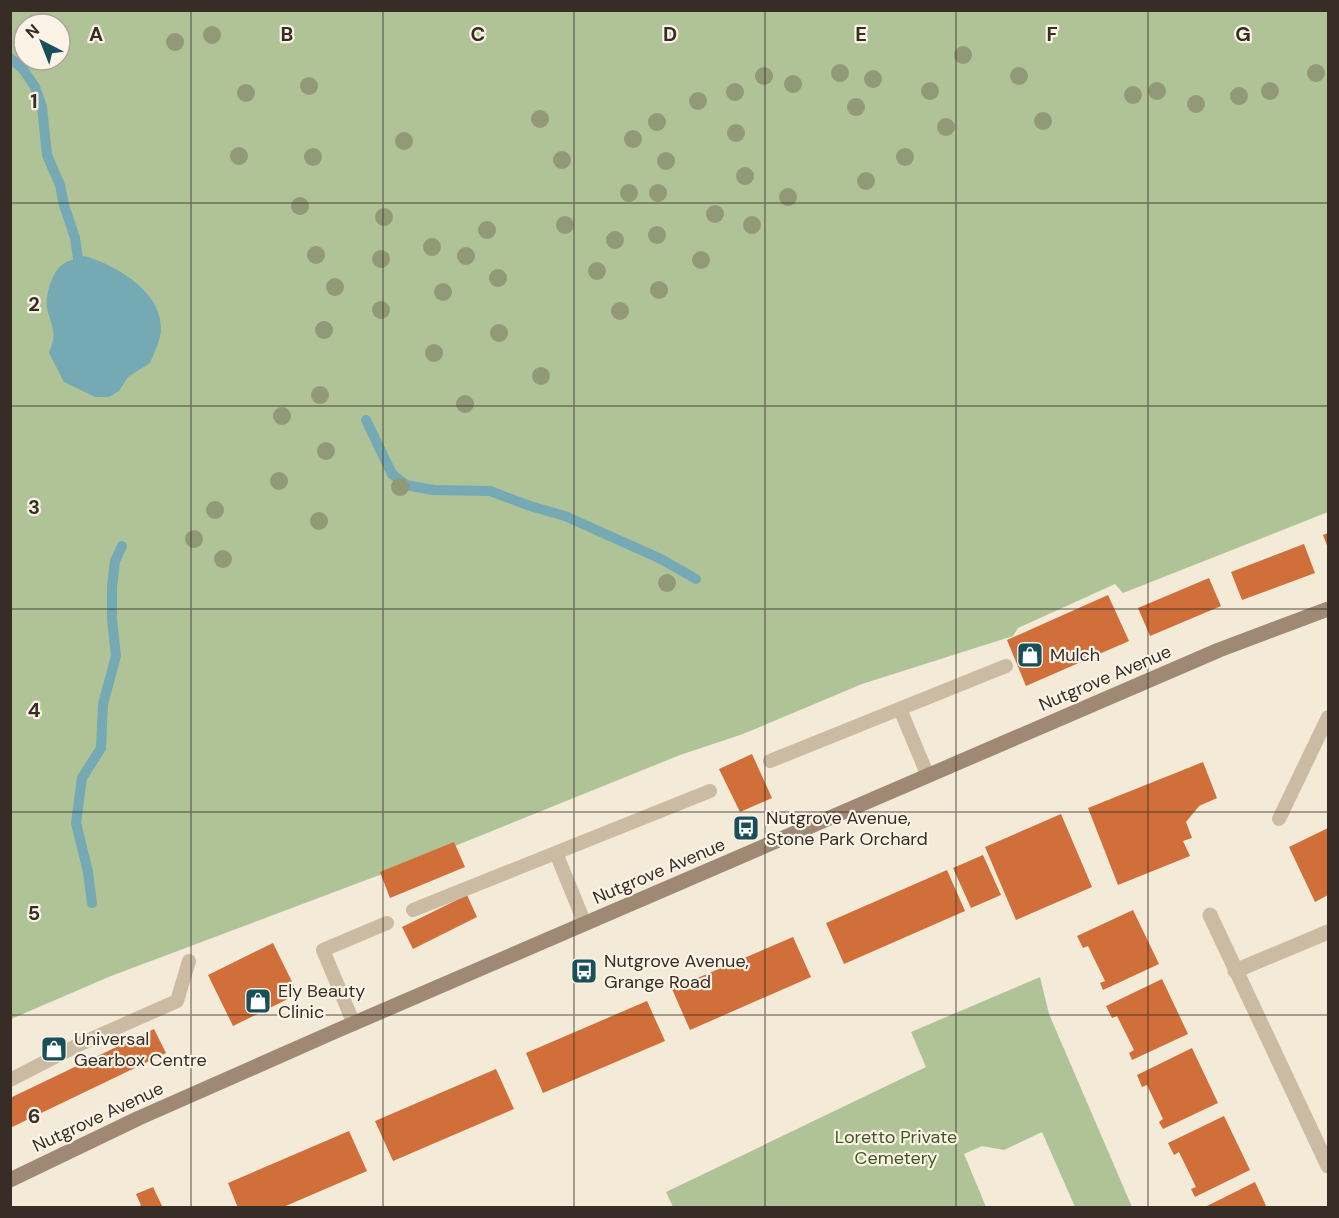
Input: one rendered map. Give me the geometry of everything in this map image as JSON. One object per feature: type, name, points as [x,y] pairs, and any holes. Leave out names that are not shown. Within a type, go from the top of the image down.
[{"type":"main road","name":"Nutgrove Avenue","points":[[10,1180],[139,1118],[354,1024],[1219,650],[1329,609]]},
{"type":"street","points":[[1210,915],[1329,1166]]},
{"type":"street","points":[[1235,971],[1329,932]]},
{"type":"lane","points":[[770,761],[1006,666]]},
{"type":"lane","points":[[900,709],[928,776]]},
{"type":"lane","points":[[1278,819],[1329,717]]},
{"type":"lane","points":[[413,910],[710,791]]},
{"type":"lane","points":[[556,853],[585,924]]},
{"type":"lane","points":[[354,1024],[322,950],[387,923]]},
{"type":"lane","points":[[10,1080],[80,1044],[177,1001],[189,961]]},
{"type":"green space","points":[[11,11],[1328,11],[1328,512],[1123,593],[1115,584],[1018,628],[1013,636],[862,684],[743,734],[680,755],[430,856],[111,976],[11,1019]]},
{"type":"green space","name":"Loretto Private Cemetery","points":[[1040,977],[1049,1014],[1132,1207],[1075,1207],[1042,1132],[1004,1150],[982,1146],[964,1154],[986,1207],[673,1207],[666,1192],[926,1067],[911,1032]]},
{"type":"water","points":[[85,256],[111,266],[136,283],[154,304],[160,317],[161,331],[150,363],[128,377],[119,391],[109,397],[95,397],[64,382],[49,353],[53,332],[47,300],[52,279],[63,264]]},
{"type":"building","points":[[1328,533],[1328,548],[1323,535]]},
{"type":"building","points":[[1304,544],[1315,573],[1242,600],[1231,572]]},
{"type":"building","points":[[1209,578],[1221,606],[1150,636],[1138,608]]},
{"type":"building","points":[[1108,595],[1129,641],[1026,686],[1007,640]]},
{"type":"building","points":[[752,754],[772,798],[740,812],[719,769]]},
{"type":"building","points":[[1203,762],[1217,798],[1199,806],[1186,822],[1192,838],[1183,841],[1190,856],[1118,885],[1088,808]]},
{"type":"building","points":[[1061,814],[1092,887],[1016,920],[985,847]]},
{"type":"building","points":[[1328,828],[1328,895],[1315,902],[1289,847]]},
{"type":"building","points":[[454,842],[465,867],[390,898],[380,872]]},
{"type":"building","points":[[983,855],[1001,895],[971,908],[953,868]]},
{"type":"building","points":[[947,870],[965,911],[844,964],[826,923]]},
{"type":"building","points":[[467,895],[477,917],[413,949],[402,927]]},
{"type":"building","points":[[1133,910],[1159,964],[1103,990],[1100,983],[1105,981],[1088,946],[1083,948],[1077,936]]},
{"type":"building","points":[[793,937],[811,977],[690,1030],[672,989]]},
{"type":"building","points":[[273,943],[298,994],[233,1026],[208,975]]},
{"type":"building","points":[[1162,979],[1188,1034],[1132,1060],[1129,1053],[1134,1050],[1117,1016],[1112,1018],[1106,1006]]},
{"type":"building","points":[[647,1001],[665,1041],[543,1093],[526,1053]]},
{"type":"building","points":[[154,1029],[166,1053],[10,1128],[10,1098]]},
{"type":"building","points":[[1192,1048],[1218,1103],[1163,1129],[1159,1122],[1163,1119],[1147,1085],[1142,1087],[1137,1075]]},
{"type":"building","points":[[496,1069],[514,1109],[393,1161],[375,1121]]},
{"type":"building","points":[[1224,1116],[1250,1170],[1195,1197],[1191,1189],[1196,1187],[1179,1152],[1174,1155],[1168,1143]]},
{"type":"building","points":[[349,1131],[367,1171],[281,1208],[238,1208],[228,1183]]},
{"type":"building","points":[[1255,1182],[1267,1208],[1203,1208]]},
{"type":"building","points":[[153,1187],[163,1208],[137,1208],[141,1205],[136,1194]]},
{"type":"waterway","points":[[10,58],[23,69],[35,87],[42,107],[47,155],[60,185],[75,238],[80,272]]},
{"type":"waterway","points":[[366,420],[392,474],[406,485],[433,490],[490,491],[565,516],[661,559],[696,579]]},
{"type":"waterway","points":[[92,903],[88,872],[76,823],[82,778],[101,748],[103,704],[116,656],[112,619],[112,587],[115,561],[122,546]]},
{"type":"place","name":"Mulch","points":[[1030,655]]},
{"type":"place","name":"Nutgrove Avenue, Stone Park Orchard","points":[[746,828]]},
{"type":"place","name":"Nutgrove Avenue, Grange Road","points":[[584,971]]},
{"type":"place","name":"Ely Beauty Clinic","points":[[258,1001]]},
{"type":"place","name":"Universal Gearbox Centre","points":[[54,1049]]}]
